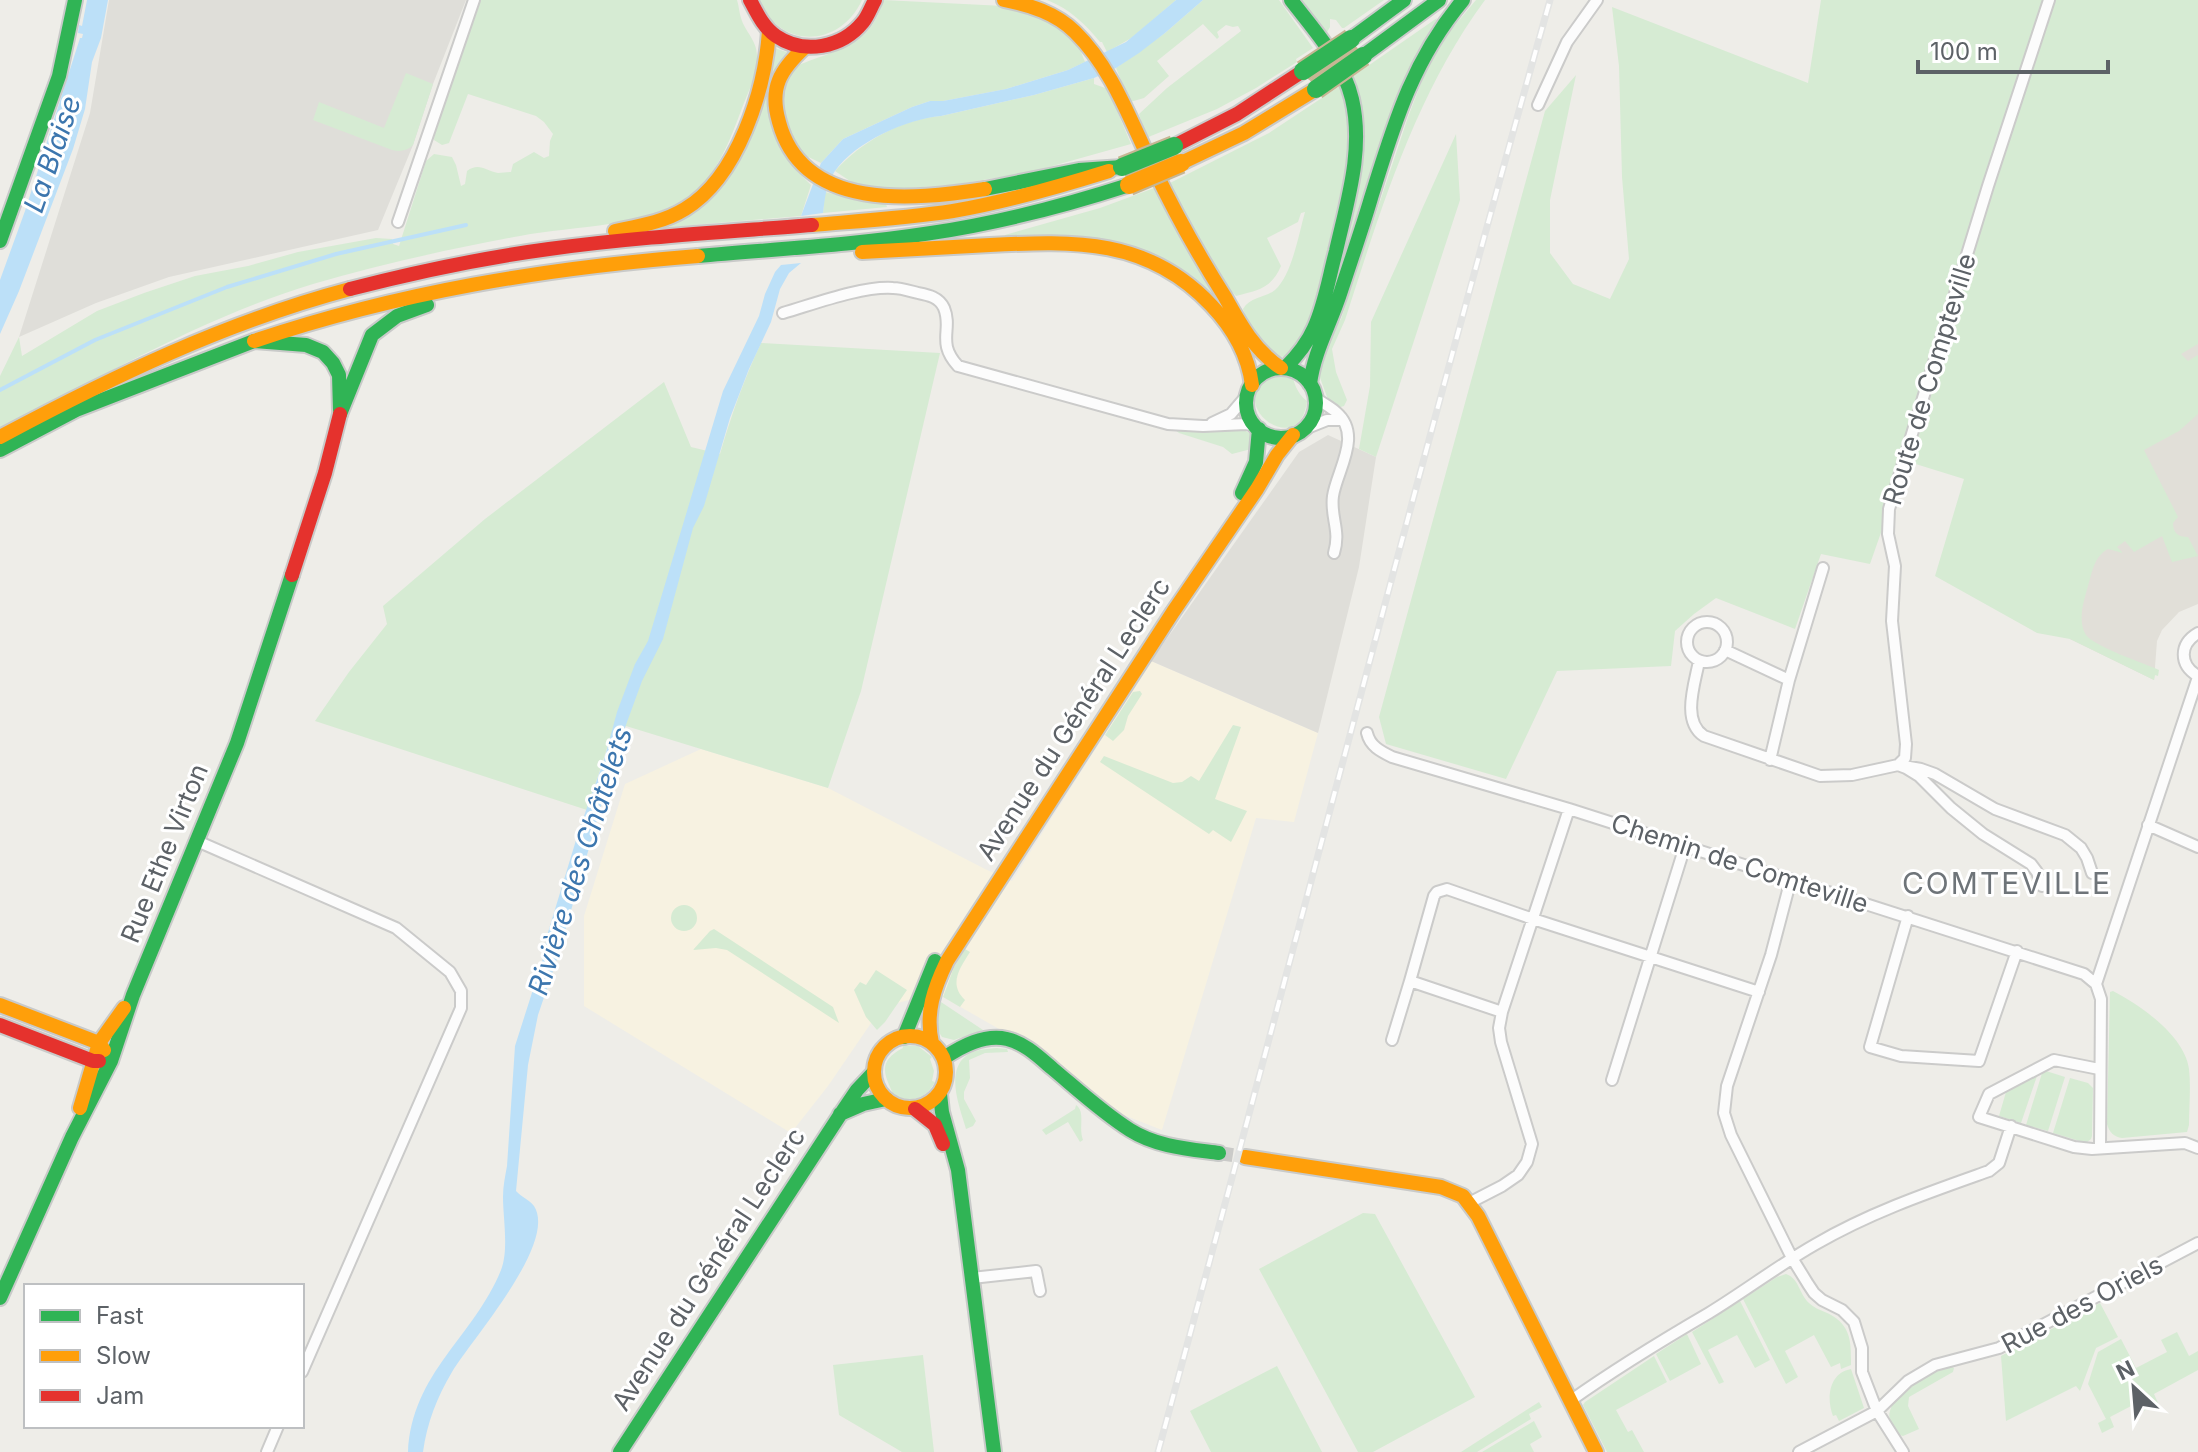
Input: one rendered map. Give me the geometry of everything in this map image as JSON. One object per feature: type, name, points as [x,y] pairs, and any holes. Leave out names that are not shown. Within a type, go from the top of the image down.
[{"type":"main road","points":[[0,241],[59,76],[75,0]]},
{"type":"main road","points":[[750,0],[756,16],[769,31],[786,42],[805,47],[830,45],[847,37],[865,20],[875,0]]},
{"type":"main road","points":[[1004,0],[1056,17],[1098,57],[1185,231],[1256,346],[1269,360],[1297,372],[1313,390]]},
{"type":"main road","points":[[1250,390],[1264,373],[1283,368],[1295,360],[1321,312],[1354,172],[1355,111],[1346,83],[1291,0]]},
{"type":"main road","points":[[0,437],[289,328],[467,284],[538,273],[904,237],[973,226],[1070,204],[1129,185],[1351,39],[1404,0]]},
{"type":"main road","points":[[0,450],[48,418],[151,360],[277,311],[394,277],[544,249],[627,239],[951,211],[1064,186],[1122,167],[1178,154],[1244,133],[1316,89],[1439,0]]},
{"type":"main road","points":[[821,245],[836,253],[1056,243],[1096,245],[1124,252],[1179,277],[1210,303],[1229,327],[1249,365],[1248,411],[1257,428],[1275,437],[1298,433],[1313,416],[1315,355],[1339,298],[1402,103],[1429,43],[1463,0]]},
{"type":"main road","points":[[461,263],[472,253],[649,224],[699,200],[718,180],[737,150],[763,78],[769,31]]},
{"type":"main road","points":[[805,47],[783,68],[778,79],[776,112],[787,147],[799,163],[836,188],[870,196],[918,196],[997,187],[1076,170],[1122,167]]},
{"type":"main road","points":[[340,414],[369,341],[382,324],[411,309],[456,298],[467,284]]},
{"type":"main road","points":[[254,341],[306,345],[323,352],[339,375],[340,414]]},
{"type":"main road","name":"Rue Ethe Virton","points":[[0,1298],[72,1137],[101,1055],[133,995],[237,743],[325,473],[340,414]]},
{"type":"main road","name":"Avenue du Général Leclerc","points":[[904,1037],[926,979],[943,947],[1247,486],[1259,452],[1257,428]]},
{"type":"main road","name":"Avenue du Général Leclerc","points":[[938,1051],[928,1020],[932,997],[947,961],[1277,455],[1298,433]]},
{"type":"main road","points":[[0,1005],[101,1055]]},
{"type":"main road","points":[[0,1025],[101,1055]]},
{"type":"main road","points":[[940,1094],[929,1104],[915,1109],[899,1107],[886,1099],[877,1087],[874,1072],[876,1060],[895,1039],[919,1037],[938,1051],[947,1073],[940,1094],[941,1105],[958,1170],[994,1452]]},
{"type":"main road","points":[[938,1051],[997,1038],[1012,1041],[1035,1055],[1132,1131],[1169,1145],[1219,1153]]},
{"type":"main road","name":"Avenue du Général Leclerc","points":[[620,1452],[840,1115],[874,1072]]},
{"type":"main road","name":"Avenue du Général Leclerc","points":[[840,1115],[863,1104],[886,1099]]},
{"type":"main road","points":[[915,1109],[935,1125],[944,1149],[984,1452]]},
{"type":"main road","points":[[1245,1157],[1441,1187],[1456,1192],[1469,1203],[1596,1452]]},
{"type":"street","points":[[398,222],[474,0]]},
{"type":"street","points":[[1538,105],[1567,42],[1597,0]]},
{"type":"street","name":"Route de Compteville","points":[[1898,765],[1905,758],[1906,744],[1893,631],[1895,566],[1888,534],[1888,517],[1926,385],[2049,0]]},
{"type":"street","points":[[783,313],[866,290],[893,288],[932,296],[941,302],[946,311],[945,341],[949,356],[958,366],[1168,424],[1246,424],[1257,428]]},
{"type":"street","points":[[1203,426],[1231,414],[1250,390]]},
{"type":"street","points":[[1313,390],[1337,413],[1348,433],[1333,498],[1337,535],[1334,553]]},
{"type":"street","points":[[1298,433],[1327,420],[1342,420]]},
{"type":"street","points":[[1770,760],[1789,680],[1823,568]]},
{"type":"street","points":[[1713,623],[1722,629],[1726,638],[1725,650],[1712,662],[1699,661],[1690,653],[1687,643],[1689,632],[1698,624],[1713,623]]},
{"type":"street","points":[[2100,1148],[2101,999],[2096,984],[2198,676],[2187,667],[2183,652],[2190,638],[2198,633]]},
{"type":"street","points":[[1725,650],[1789,680]]},
{"type":"street","points":[[1699,661],[1692,715],[1697,730],[1713,740],[1829,777],[1898,765],[1935,774],[1995,809],[2065,835],[2081,848],[2092,873]]},
{"type":"street","name":"Chemin de Comteville","points":[[1367,733],[1369,741],[1392,757],[1569,809],[2075,969],[2096,984]]},
{"type":"street","points":[[1898,765],[1919,776],[1974,828],[2031,864],[2042,886]]},
{"type":"street","points":[[1469,1203],[1518,1175],[1527,1162],[1532,1144],[1499,1028],[1569,809]]},
{"type":"street","points":[[2148,825],[2198,847]]},
{"type":"street","points":[[197,841],[396,928],[450,972],[461,991],[461,1008],[304,1367]]},
{"type":"street","points":[[1612,1080],[1685,846]]},
{"type":"street","points":[[1791,879],[1771,955],[1727,1086],[1724,1113],[1731,1135],[1792,1258],[1814,1293],[1842,1310],[1854,1322],[1862,1348],[1862,1372],[1877,1411],[1903,1452]]},
{"type":"street","points":[[1392,1040],[1434,896],[1447,889],[1759,992]]},
{"type":"street","points":[[1908,916],[1870,1047],[1901,1056],[1979,1061],[2017,951]]},
{"type":"street","points":[[1410,981],[1502,1012]]},
{"type":"street","points":[[2099,1069],[2054,1060],[1989,1094],[1979,1117],[2074,1147],[2185,1143],[2198,1148]]},
{"type":"street","points":[[1570,1401],[1604,1376],[1711,1312],[1792,1258],[1875,1213],[1989,1171],[1999,1163],[2011,1126]]},
{"type":"street","name":"Rue des Oriels","points":[[1799,1452],[1877,1411],[1908,1381],[1935,1365],[1999,1348],[2198,1243]]},
{"type":"street","points":[[972,1278],[1036,1271],[1040,1291]]},
{"type":"street","points":[[267,1452],[277,1428]]},
{"type":"shaded area","points":[[109,0],[466,0],[378,230],[169,277],[96,303],[19,337],[90,113]]},
{"type":"shaded area","points":[[2198,225],[2198,604],[2179,612],[2162,630],[2157,641],[2154,680],[2070,639]]},
{"type":"shaded area","points":[[1328,435],[1376,457],[1359,567],[1318,733],[1151,661],[1299,452]]},
{"type":"shaded area","points":[[1151,661],[1318,733],[1294,822],[1256,818],[1162,1130],[1116,1112],[1034,1049],[936,993],[882,1007],[828,1086],[791,1133],[584,1006],[584,916],[625,784],[701,749],[828,788],[1012,881]]},
{"type":"green space","points":[[481,0],[737,0],[740,16],[755,45],[756,68],[730,139],[712,173],[694,192],[656,213],[611,224],[541,232],[390,263],[272,298],[154,349],[0,429],[0,376],[19,337],[22,356],[97,311],[195,276],[376,238],[392,239],[393,244],[399,246],[426,161],[434,154],[452,157],[461,186],[465,184],[467,171],[471,168],[511,172],[513,164],[534,152],[544,158],[549,156],[553,134],[544,122],[536,116],[468,94],[449,143],[442,145],[434,140]]},
{"type":"green space","points":[[759,0],[862,0],[840,27],[810,37],[795,35],[781,28]]},
{"type":"green space","points":[[883,0],[1004,6],[1048,18],[1084,48],[1081,52],[1085,62],[1006,89],[930,101],[912,107],[843,139],[821,163],[802,154],[785,124],[783,88],[799,65],[839,50],[861,37],[878,16]]},
{"type":"green space","points":[[1047,0],[1176,0],[1133,37],[1107,52],[1089,29],[1063,8]]},
{"type":"green space","points":[[1203,0],[1279,0],[1313,48],[1256,88],[1217,109],[1146,138],[1139,114],[1167,88],[1241,31],[1238,26],[1226,25],[1217,32],[1217,39],[1203,24],[1157,61],[1169,76],[1144,98],[1130,102],[1116,68],[1165,33]]},
{"type":"green space","points":[[1298,0],[1384,0],[1344,28],[1336,20],[1330,19],[1326,34]]},
{"type":"green space","points":[[1476,0],[1485,0],[1439,74],[1402,154],[1345,320],[1332,349],[1336,372],[1347,400],[1344,406],[1337,408],[1330,405],[1319,375],[1330,336],[1341,319],[1426,70],[1445,37]]},
{"type":"green space","points":[[1821,0],[2198,0],[2198,344],[2181,354],[2188,361],[2198,355],[2198,414],[2179,431],[2144,450],[2178,517],[2173,523],[2175,532],[2188,537],[2198,556],[2172,562],[2162,536],[2134,552],[2125,541],[2117,547],[2123,553],[2108,549],[2094,565],[2082,617],[2083,629],[2091,640],[2159,670],[2158,676],[2155,675],[2154,680],[2070,639],[2037,633],[1935,576],[1964,479],[1906,461],[1870,564],[1821,554],[1795,629],[1716,598],[1675,631],[1671,666],[1557,671],[1506,779],[1386,744],[1379,717],[1545,111],[1576,75],[1550,200],[1550,253],[1573,284],[1610,299],[1629,259],[1622,177],[1619,66],[1612,7],[1808,83]]},
{"type":"green space","points":[[1437,18],[1348,253],[1340,251],[1363,157],[1364,127],[1352,77]]},
{"type":"green space","points":[[775,48],[789,53],[777,67],[795,169],[811,185],[801,216],[670,227],[669,224],[702,206]]},
{"type":"green space","points":[[406,73],[433,84],[413,145],[408,149],[392,150],[313,120],[319,102],[384,128]]},
{"type":"green space","points":[[1094,78],[1094,84],[1108,89],[1131,144],[1031,172],[952,185],[894,189],[856,185],[835,171],[869,142],[897,127]]},
{"type":"green space","points":[[1340,86],[1349,123],[1349,148],[1313,315],[1302,339],[1285,357],[1277,356],[1258,340],[1243,309],[1281,283],[1294,253],[1305,212],[1301,213],[1298,222],[1267,238],[1281,266],[1273,280],[1257,290],[1236,296],[1186,219],[1170,183],[1269,133]]},
{"type":"green space","points":[[1456,134],[1460,200],[1376,457],[1359,449],[1370,386],[1371,322]]},
{"type":"green space","points":[[1157,187],[1225,306],[1173,268],[1005,236],[1100,208]]},
{"type":"green space","points":[[825,192],[886,204],[887,207],[823,213]]},
{"type":"green space","points":[[761,343],[940,353],[861,691],[828,788],[626,726],[608,745],[587,810],[315,721],[387,624],[383,606],[485,519],[664,382],[691,447],[720,454],[738,398]]},
{"type":"green space","points":[[1276,376],[1293,378],[1298,391],[1307,401],[1301,419],[1290,427],[1278,427],[1266,420],[1258,410],[1255,398],[1260,386]]},
{"type":"green space","points":[[1174,429],[1242,429],[1251,434],[1255,448],[1232,454],[1223,447]]},
{"type":"green space","points":[[1140,691],[1142,694],[1128,716],[1124,730],[1113,741],[1105,735],[1133,692]]},
{"type":"green space","points":[[1233,725],[1241,727],[1215,799],[1247,811],[1231,842],[1213,830],[1209,834],[1100,762],[1104,756],[1173,783],[1191,776],[1199,781]]},
{"type":"green space","points":[[684,905],[693,909],[697,918],[693,927],[684,931],[675,927],[671,918],[675,909]]},
{"type":"green space","points":[[714,929],[833,1007],[839,1023],[727,950],[693,950]]},
{"type":"green space","points":[[965,949],[970,952],[956,982],[965,1000],[960,1007],[943,997],[954,967]]},
{"type":"green space","points":[[876,970],[907,990],[877,1030],[866,1017],[854,990],[860,982],[866,985]]},
{"type":"green space","points":[[2113,991],[2160,1023],[2186,1057],[2190,1083],[2187,1132],[2122,1138],[2109,1129],[2110,992]]},
{"type":"green space","points":[[941,1002],[983,1030],[954,1040],[942,1037],[936,1020]]},
{"type":"green space","points":[[902,1045],[918,1046],[932,1057],[932,1081],[935,1082],[918,1098],[894,1096],[886,1075],[889,1058],[903,1048]]},
{"type":"green space","points":[[1007,1049],[1008,1052],[985,1053],[969,1060],[970,1078],[964,1099],[976,1121],[966,1129],[956,1091],[956,1071],[969,1054]]},
{"type":"green space","points":[[2043,1070],[2065,1077],[2048,1131],[2026,1125]]},
{"type":"green space","points":[[2037,1076],[2021,1123],[1999,1116],[2006,1092]]},
{"type":"green space","points":[[2070,1078],[2088,1083],[2093,1088],[2092,1136],[2086,1143],[2053,1133]]},
{"type":"green space","points":[[1076,1105],[1081,1112],[1083,1140],[1080,1142],[1068,1122],[1046,1135],[1042,1130],[1075,1109]]},
{"type":"green space","points":[[1363,1213],[1375,1214],[1475,1397],[1373,1452],[1358,1452],[1259,1269]]},
{"type":"green space","points":[[1786,1274],[1794,1279],[1809,1303],[1843,1325],[1850,1343],[1851,1365],[1841,1369],[1840,1363],[1831,1367],[1814,1335],[1785,1351],[1798,1377],[1786,1384],[1743,1299]]},
{"type":"green space","points":[[1740,1301],[1770,1360],[1755,1368],[1737,1335],[1708,1350],[1724,1382],[1719,1384],[1692,1332]]},
{"type":"green space","points":[[2100,1303],[2118,1337],[2096,1348],[2080,1391],[2076,1386],[2006,1421],[2001,1356]]},
{"type":"green space","points":[[2177,1332],[2189,1356],[2198,1351],[2198,1370],[2154,1394],[2158,1403],[2140,1413],[2135,1404],[2110,1417],[2114,1427],[2102,1433],[2098,1423],[2106,1419],[2088,1384],[2098,1352],[2121,1339],[2136,1368],[2167,1352],[2161,1340]]},
{"type":"green space","points":[[1687,1334],[1701,1364],[1670,1381],[1656,1354]]},
{"type":"green space","points":[[923,1355],[934,1452],[902,1452],[839,1415],[833,1365]]},
{"type":"green space","points":[[1654,1356],[1667,1382],[1616,1410],[1644,1452],[1607,1452],[1583,1405]]},
{"type":"green space","points":[[1277,1366],[1322,1452],[1211,1452],[1190,1411]]},
{"type":"green space","points":[[1951,1366],[1953,1372],[1909,1397],[1908,1406],[1919,1429],[1899,1435],[1889,1418],[1893,1403],[1915,1382]]},
{"type":"green space","points":[[1851,1369],[1864,1408],[1839,1421],[1831,1409],[1831,1387],[1838,1376]]},
{"type":"green space","points":[[1539,1402],[1542,1407],[1529,1414],[1531,1419],[1477,1452],[1461,1452]]},
{"type":"green space","points":[[1534,1421],[1542,1437],[1530,1444],[1534,1452],[1482,1452]]},
{"type":"water","name":"La Blaise","points":[[87,0],[108,0],[101,38],[92,62],[85,109],[73,149],[0,334],[0,280],[82,38],[83,34],[78,33],[79,25],[82,26]]},
{"type":"water","points":[[1176,0],[1203,0],[1165,33],[1116,68],[1094,78],[1034,95],[913,122],[868,142],[844,160],[832,176],[823,213],[801,216],[821,163],[843,139],[930,101],[1006,89],[1068,70],[1126,42]]},
{"type":"water","name":"Rivière des Châtelets","points":[[801,263],[789,273],[780,289],[771,322],[730,418],[704,506],[693,528],[663,639],[642,681],[619,744],[538,1015],[528,1065],[516,1191],[534,1206],[538,1222],[534,1243],[509,1291],[447,1381],[430,1421],[423,1452],[408,1452],[420,1399],[476,1315],[501,1270],[505,1244],[503,1193],[515,1046],[580,827],[617,712],[635,664],[648,641],[723,391],[759,316],[775,272],[781,265]]},
{"type":"waterway","points":[[0,390],[95,340],[227,287],[336,254],[466,225]]},
{"type":"tunnel","points":[[1219,1153],[1245,1157]]},
{"type":"railway","points":[[1158,1452],[1550,0]]},
{"type":"traffic: fast","points":[[0,241],[59,76],[75,0]]},
{"type":"traffic: fast","points":[[1285,368],[1308,339],[1321,310],[1349,195],[1356,137],[1352,99],[1342,72],[1327,46],[1291,0]]},
{"type":"traffic: fast","points":[[1351,39],[1404,0]]},
{"type":"traffic: fast","points":[[1363,56],[1439,0]]},
{"type":"traffic: fast","points":[[1310,384],[1319,349],[1406,94],[1430,46],[1463,0]]},
{"type":"traffic: fast","points":[[1303,71],[1351,39]]},
{"type":"traffic: fast","points":[[1316,89],[1363,56]]},
{"type":"traffic: fast","points":[[1122,167],[1174,146]]},
{"type":"traffic: fast","points":[[985,189],[1079,170],[1122,167]]},
{"type":"traffic: fast","points":[[698,256],[873,241],[956,229],[1031,213],[1129,185]]},
{"type":"traffic: fast","points":[[340,414],[372,335],[397,316],[427,305]]},
{"type":"traffic: fast","points":[[0,450],[76,410],[254,341],[306,345],[323,352],[339,375],[340,410]]},
{"type":"traffic: fast","points":[[1281,368],[1300,374],[1310,384],[1316,403],[1310,422],[1300,432],[1281,438],[1262,432],[1252,422],[1246,403],[1252,384],[1262,374],[1281,368]]},
{"type":"traffic: fast","points":[[1242,493],[1256,462],[1259,429]]},
{"type":"traffic: fast","points":[[0,1298],[72,1137],[111,1061],[133,995],[237,743],[292,575]]},
{"type":"traffic: fast","points":[[904,1037],[935,961]]},
{"type":"traffic: fast","points":[[944,1058],[966,1045],[990,1038],[1014,1041],[1032,1051],[1100,1109],[1140,1136],[1173,1146],[1219,1153]]},
{"type":"traffic: fast","points":[[620,1452],[840,1115],[874,1072]]},
{"type":"traffic: fast","points":[[940,1094],[958,1170],[994,1452]]},
{"type":"traffic: fast","points":[[840,1114],[886,1099]]},
{"type":"traffic: slow","points":[[1004,0],[1051,15],[1068,25],[1088,47],[1111,79],[1179,218],[1236,317],[1256,345],[1281,368]]},
{"type":"traffic: slow","points":[[615,231],[651,223],[685,209],[704,195],[720,176],[734,154],[755,105],[769,31]]},
{"type":"traffic: slow","points":[[805,47],[783,72],[775,99],[779,122],[792,151],[811,172],[836,186],[864,193],[926,196],[985,189]]},
{"type":"traffic: slow","points":[[1181,163],[1244,133],[1316,89]]},
{"type":"traffic: slow","points":[[1129,185],[1181,163]]},
{"type":"traffic: slow","points":[[812,225],[953,211],[1032,194],[1109,171]]},
{"type":"traffic: slow","points":[[862,252],[1052,243],[1109,248],[1136,256],[1162,267],[1187,283],[1211,305],[1233,332],[1243,352],[1252,385]]},
{"type":"traffic: slow","points":[[254,341],[363,309],[473,285],[585,267],[698,256]]},
{"type":"traffic: slow","points":[[0,437],[170,353],[259,318],[350,289]]},
{"type":"traffic: slow","points":[[932,1043],[932,1001],[947,961],[1173,612],[1293,435]]},
{"type":"traffic: slow","points":[[0,1005],[99,1043],[104,1050]]},
{"type":"traffic: slow","points":[[80,1108],[99,1043],[124,1008]]},
{"type":"traffic: slow","points":[[917,1036],[936,1046],[944,1058],[946,1072],[944,1086],[936,1098],[924,1106],[903,1108],[884,1098],[876,1086],[874,1065],[884,1046],[896,1038],[917,1036]]},
{"type":"traffic: slow","points":[[1245,1157],[1441,1187],[1463,1196],[1478,1216],[1596,1452]]},
{"type":"traffic: jam","points":[[750,0],[764,24],[776,36],[810,47],[834,43],[854,31],[865,20],[875,0]]},
{"type":"traffic: jam","points":[[1174,146],[1237,114],[1303,71]]},
{"type":"traffic: jam","points":[[350,289],[449,266],[549,249],[812,225]]},
{"type":"traffic: jam","points":[[292,575],[325,473],[340,414]]},
{"type":"traffic: jam","points":[[0,1025],[99,1061]]},
{"type":"traffic: jam","points":[[915,1109],[935,1125],[943,1144]]},
{"type":"district","name":"COMTEVILLE","points":[[2007,883]]}]
